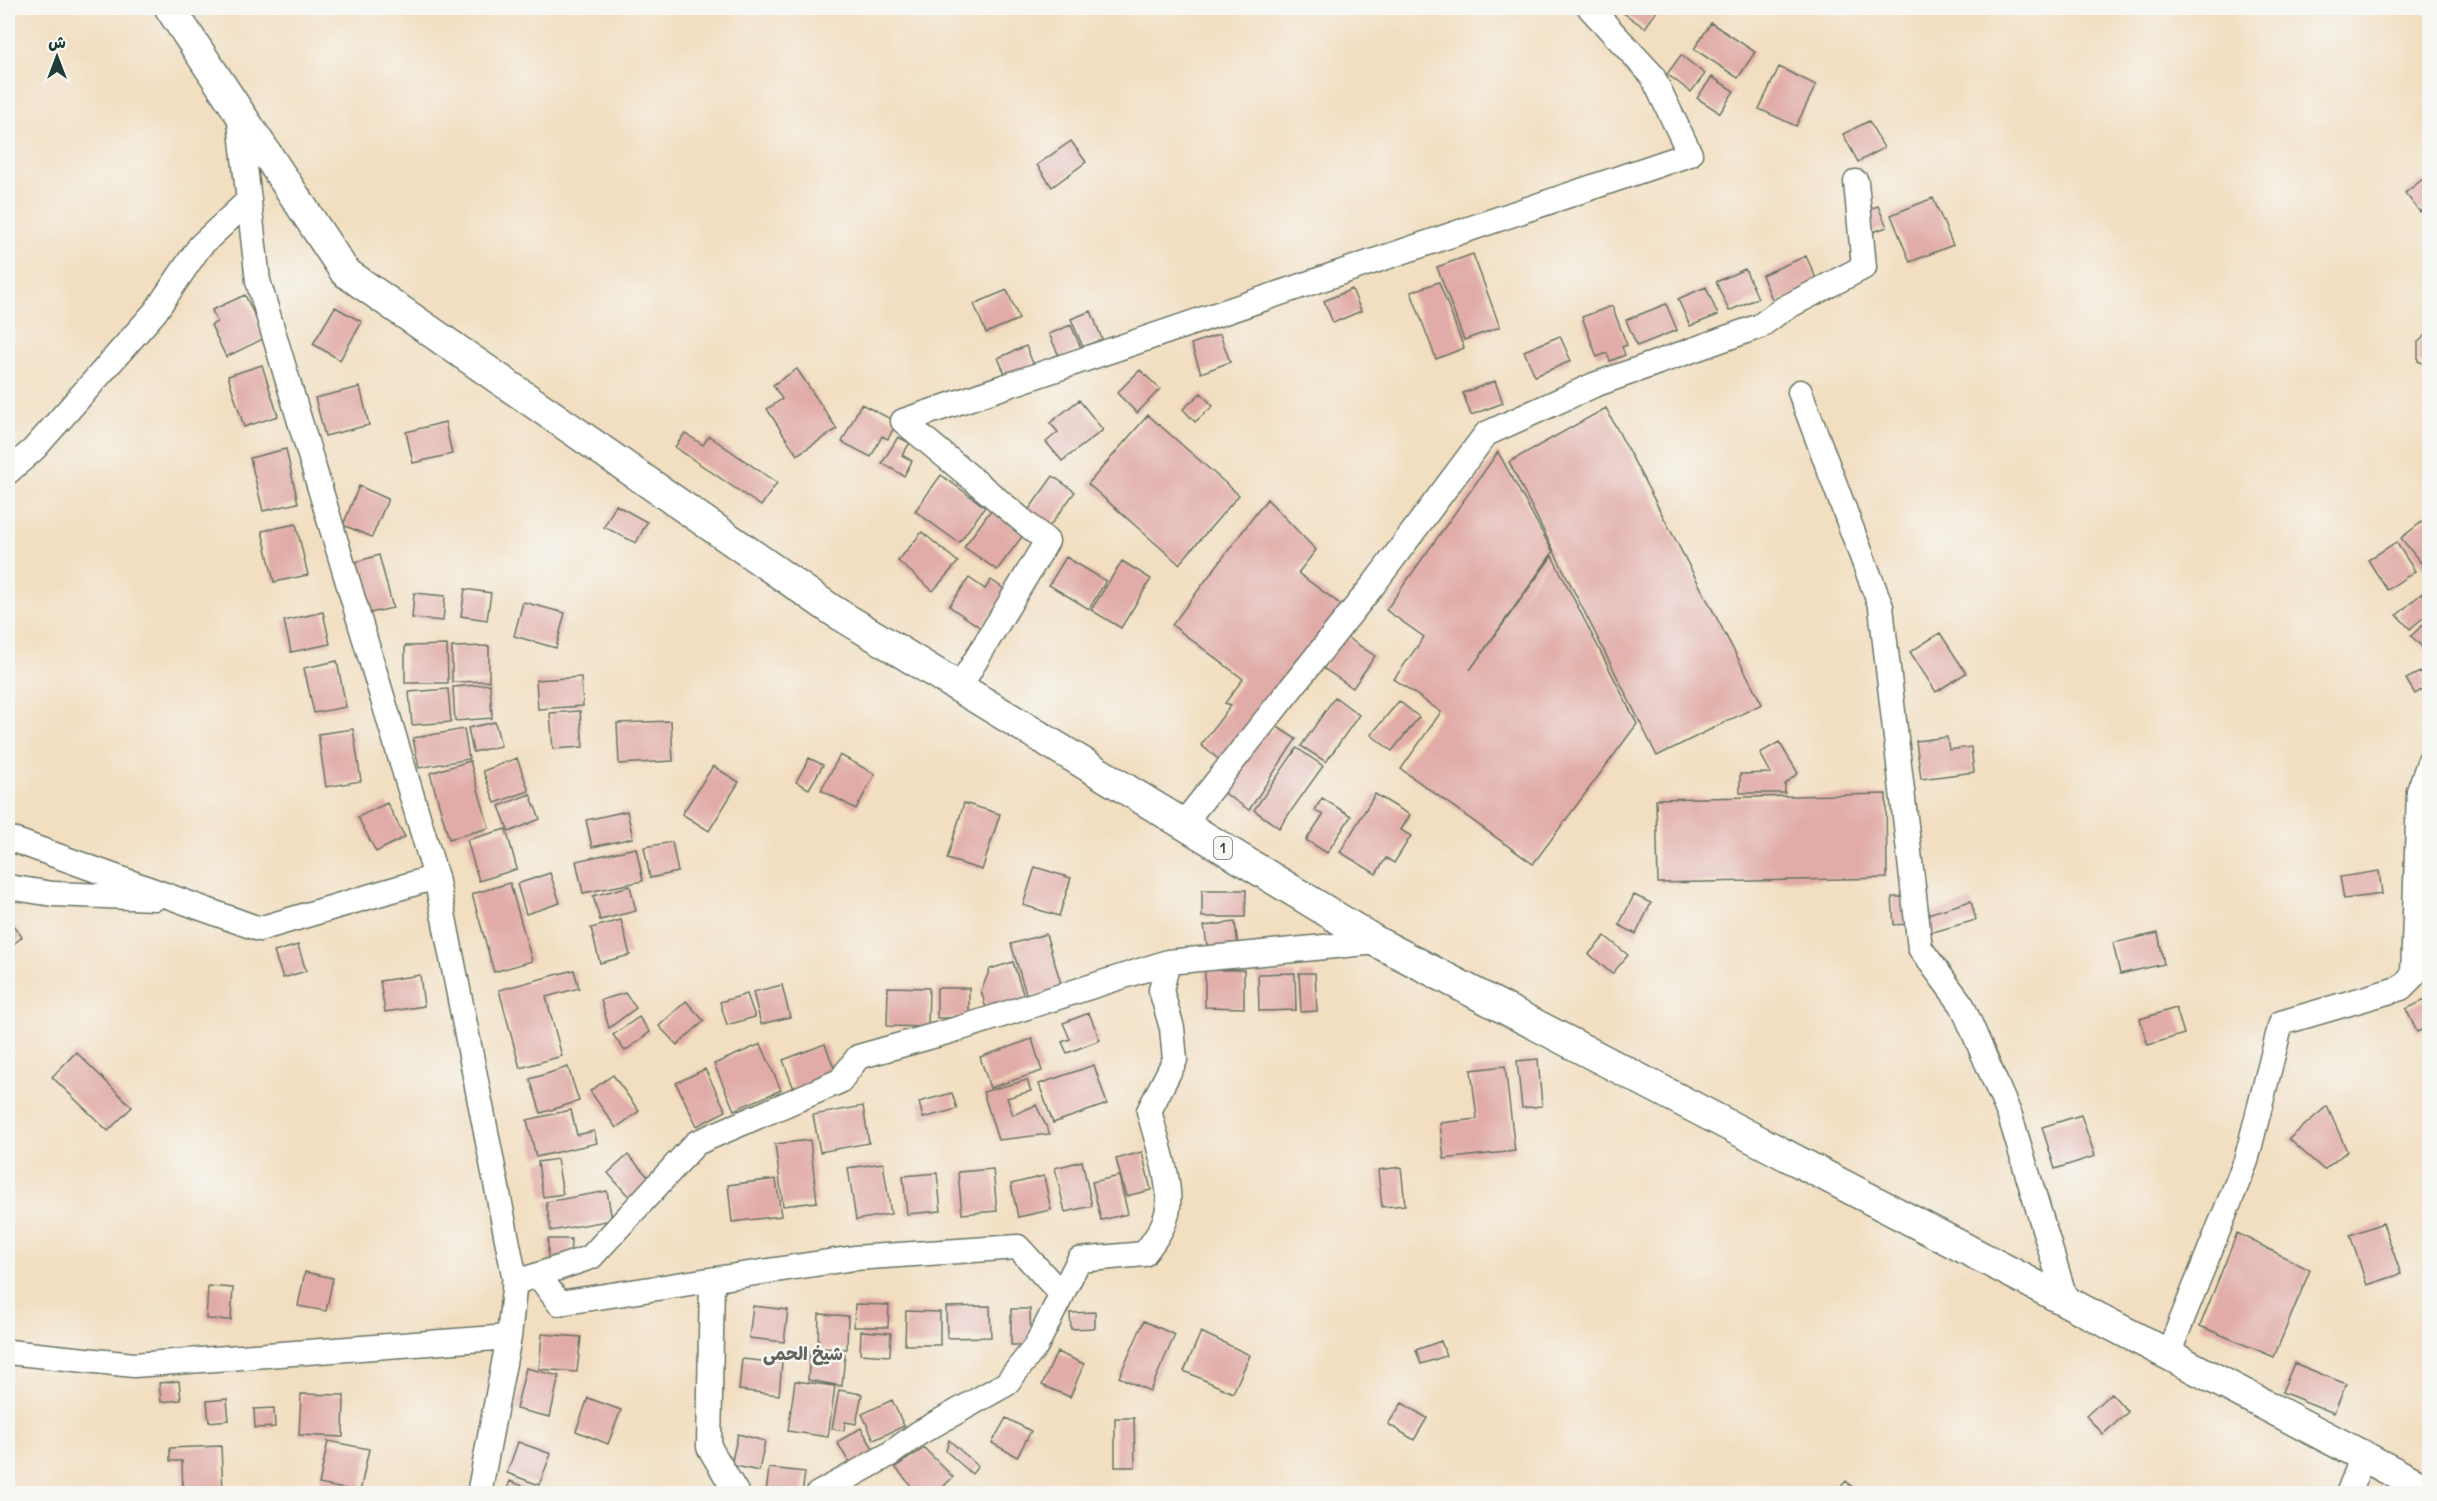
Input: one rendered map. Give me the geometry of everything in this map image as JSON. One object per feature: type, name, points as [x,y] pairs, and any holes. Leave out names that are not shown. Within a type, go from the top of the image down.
[{"type":"main road","name":"1","points":[[170,8],[345,272],[832,610],[1377,942],[2430,1491]]},
{"type":"street","points":[[959,688],[1047,541],[903,421],[1690,154],[1653,75],[1590,8]]},
{"type":"street","points":[[239,113],[258,281],[436,877],[514,1283],[509,1337],[479,1494]]},
{"type":"street","points":[[1183,824],[1374,584],[1486,434],[1594,385],[1760,326],[1783,309],[1864,267],[1856,182]]},
{"type":"street","points":[[8,472],[34,449],[155,312],[200,246],[249,200]]},
{"type":"street","points":[[1800,392],[1881,607],[1920,948],[1962,1005],[2010,1116],[2066,1301]]},
{"type":"street","points":[[2168,1354],[2246,1161],[2281,1023],[2401,988],[2413,976],[2423,849],[2419,791],[2430,760]]},
{"type":"street","points":[[8,838],[259,929],[436,877]]},
{"type":"street","points":[[8,887],[53,894],[178,899]]},
{"type":"street","points":[[514,1283],[591,1257],[696,1143],[840,1081],[858,1057],[961,1028],[1168,962],[1377,942]]},
{"type":"street","points":[[818,1494],[890,1454],[919,1433],[1006,1384],[1036,1346],[1079,1260],[1144,1254],[1157,1237],[1168,1209],[1166,1180],[1149,1111],[1175,1060],[1172,1028],[1161,990],[1168,962]]},
{"type":"street","points":[[538,1275],[559,1303],[854,1258],[1018,1247],[1062,1295]]},
{"type":"street","points":[[712,1280],[709,1447],[736,1494]]},
{"type":"street","points":[[8,1352],[134,1365],[509,1337]]},
{"type":"street","points":[[2348,1494],[2363,1456]]},
{"type":"building","points":[[1616,8],[1659,8],[1645,28]]},
{"type":"building","points":[[1711,23],[1755,52],[1738,78],[1694,49]]},
{"type":"building","points":[[1681,55],[1705,74],[1691,92],[1667,74]]},
{"type":"building","points":[[1779,67],[1816,85],[1796,126],[1759,109]]},
{"type":"building","points":[[1712,77],[1734,91],[1720,113],[1697,98]]},
{"type":"building","points":[[1869,121],[1884,148],[1858,162],[1843,134]]},
{"type":"building","points":[[1071,141],[1086,162],[1052,187],[1037,165]]},
{"type":"building","points":[[2423,179],[2430,187],[2430,204],[2420,212],[2405,193]]},
{"type":"building","points":[[1933,198],[1953,245],[1910,262],[1891,215]]},
{"type":"building","points":[[1878,206],[1887,227],[1873,232],[1865,211]]},
{"type":"building","points":[[1473,254],[1500,327],[1464,340],[1437,267]]},
{"type":"building","points":[[1806,256],[1819,285],[1774,304],[1762,275]]},
{"type":"building","points":[[1745,269],[1758,298],[1729,311],[1716,282]]},
{"type":"building","points":[[1439,282],[1464,348],[1436,359],[1411,292]]},
{"type":"building","points":[[1706,287],[1718,315],[1690,326],[1678,299]]},
{"type":"building","points":[[1352,289],[1361,311],[1333,323],[1324,301]]},
{"type":"building","points":[[1007,290],[1019,319],[986,333],[974,304]]},
{"type":"building","points":[[245,295],[265,338],[226,357],[211,325],[217,322],[212,310]]},
{"type":"building","points":[[1666,304],[1677,330],[1637,346],[1626,320]]},
{"type":"building","points":[[1612,306],[1627,345],[1622,347],[1625,355],[1610,361],[1607,353],[1597,357],[1582,317]]},
{"type":"building","points":[[335,307],[362,322],[340,360],[313,344]]},
{"type":"building","points":[[1091,311],[1102,339],[1083,347],[1071,319]]},
{"type":"building","points":[[1071,325],[1081,348],[1060,358],[1049,334]]},
{"type":"building","points":[[2430,332],[2430,367],[2418,361],[2418,342]]},
{"type":"building","points":[[1220,334],[1230,362],[1201,373],[1191,344]]},
{"type":"building","points":[[1560,336],[1571,361],[1535,376],[1524,351]]},
{"type":"building","points":[[1026,346],[1034,366],[1007,378],[998,358]]},
{"type":"building","points":[[262,365],[278,416],[244,427],[228,376]]},
{"type":"building","points":[[797,369],[837,429],[797,455],[767,409],[782,399],[773,385]]},
{"type":"building","points":[[1140,370],[1160,389],[1137,413],[1117,393]]},
{"type":"building","points":[[1495,381],[1503,403],[1471,415],[1463,393]]},
{"type":"building","points":[[360,387],[369,425],[325,436],[315,398]]},
{"type":"building","points":[[1201,393],[1213,406],[1195,422],[1183,409]]},
{"type":"building","points":[[1079,400],[1103,430],[1062,461],[1046,442],[1058,432],[1050,423]]},
{"type":"building","points":[[861,404],[897,422],[888,439],[882,436],[871,457],[842,442]]},
{"type":"building","points":[[1606,408],[1762,704],[1657,756],[1509,462]]},
{"type":"building","points":[[1148,415],[1239,495],[1179,564],[1088,484]]},
{"type":"building","points":[[445,422],[452,454],[413,463],[406,432]]},
{"type":"building","points":[[685,433],[703,445],[709,436],[777,483],[761,506],[675,447]]},
{"type":"building","points":[[898,437],[910,443],[902,455],[912,461],[904,476],[882,463]]},
{"type":"building","points":[[286,449],[298,503],[263,511],[250,458]]},
{"type":"building","points":[[1498,452],[1553,552],[1470,670],[1552,556],[1637,724],[1533,864],[1401,769],[1441,712],[1394,679],[1424,637],[1386,610]]},
{"type":"building","points":[[941,475],[985,507],[959,543],[915,511]]},
{"type":"building","points":[[1053,476],[1075,492],[1049,527],[1027,512]]},
{"type":"building","points":[[359,486],[388,499],[372,537],[343,525]]},
{"type":"building","points":[[1267,499],[1316,550],[1298,573],[1344,607],[1227,766],[1201,745],[1231,705],[1225,703],[1243,679],[1172,625]]},
{"type":"building","points":[[616,505],[647,522],[636,543],[604,527]]},
{"type":"building","points":[[991,510],[1024,534],[997,570],[964,547]]},
{"type":"building","points":[[2427,518],[2430,522],[2430,565],[2425,568],[2401,538]]},
{"type":"building","points":[[296,524],[308,575],[274,582],[262,531]]},
{"type":"building","points":[[922,532],[958,562],[933,591],[898,561]]},
{"type":"building","points":[[2396,542],[2415,571],[2387,590],[2368,560]]},
{"type":"building","points":[[379,555],[393,608],[365,614],[352,563]]},
{"type":"building","points":[[1066,557],[1106,581],[1089,609],[1049,585]]},
{"type":"building","points":[[1122,561],[1151,579],[1121,628],[1091,610]]},
{"type":"building","points":[[969,578],[985,589],[991,580],[1007,591],[981,628],[949,606]]},
{"type":"building","points":[[465,589],[491,593],[487,620],[461,616]]},
{"type":"building","points":[[414,593],[445,596],[443,621],[412,618]]},
{"type":"building","points":[[2422,593],[2430,602],[2430,612],[2410,629],[2397,615]]},
{"type":"building","points":[[523,602],[565,613],[556,648],[514,636]]},
{"type":"building","points":[[323,612],[330,644],[291,652],[284,621]]},
{"type":"building","points":[[2430,618],[2430,654],[2411,636]]},
{"type":"building","points":[[1940,633],[1966,673],[1936,692],[1910,652]]},
{"type":"building","points":[[1345,636],[1375,656],[1353,688],[1323,668]]},
{"type":"building","points":[[447,645],[448,683],[405,683],[405,646]]},
{"type":"building","points":[[489,646],[489,681],[452,682],[452,647]]},
{"type":"building","points":[[337,661],[346,707],[314,713],[304,668]]},
{"type":"building","points":[[2420,672],[2428,686],[2415,694],[2406,679]]},
{"type":"building","points":[[581,677],[583,706],[538,709],[536,680]]},
{"type":"building","points":[[490,684],[492,718],[455,721],[453,687]]},
{"type":"building","points":[[448,689],[451,722],[412,725],[409,692]]},
{"type":"building","points":[[1335,697],[1359,715],[1326,762],[1301,746]]},
{"type":"building","points":[[1399,701],[1419,717],[1392,751],[1371,735]]},
{"type":"building","points":[[580,711],[583,747],[553,749],[550,713]]},
{"type":"building","points":[[671,721],[673,761],[619,764],[617,723]]},
{"type":"building","points":[[495,722],[501,746],[473,752],[468,728]]},
{"type":"building","points":[[1276,726],[1296,739],[1249,810],[1220,790],[1262,727],[1271,733]]},
{"type":"building","points":[[353,729],[361,781],[326,787],[318,734]]},
{"type":"building","points":[[464,729],[469,759],[419,768],[413,738]]},
{"type":"building","points":[[1947,737],[1949,750],[1971,747],[1974,772],[1921,779],[1916,741]]},
{"type":"building","points":[[1779,742],[1798,773],[1785,784],[1785,793],[1740,793],[1740,774],[1771,773],[1760,753]]},
{"type":"building","points":[[1297,748],[1323,766],[1279,828],[1254,810]]},
{"type":"building","points":[[840,755],[875,774],[856,809],[821,790]]},
{"type":"building","points":[[517,758],[529,791],[495,803],[483,771]]},
{"type":"building","points":[[809,758],[823,765],[809,789],[796,782]]},
{"type":"building","points":[[470,761],[489,828],[449,839],[430,773]]},
{"type":"building","points":[[713,766],[739,782],[709,831],[682,814]]},
{"type":"building","points":[[530,794],[540,819],[509,832],[499,806]]},
{"type":"building","points":[[1375,794],[1410,815],[1401,830],[1411,836],[1394,863],[1386,858],[1376,874],[1340,852]]},
{"type":"building","points":[[1886,794],[1887,878],[1658,883],[1656,799]]},
{"type":"building","points":[[1322,798],[1351,816],[1327,853],[1306,840],[1323,815],[1315,810]]},
{"type":"building","points":[[387,803],[405,837],[376,852],[358,817]]},
{"type":"building","points":[[964,803],[1000,814],[982,870],[947,859]]},
{"type":"building","points":[[627,811],[633,838],[592,847],[586,820]]},
{"type":"building","points":[[506,829],[517,869],[479,881],[467,840]]},
{"type":"building","points":[[672,842],[678,872],[650,878],[644,847]]},
{"type":"building","points":[[636,848],[643,881],[583,893],[576,861]]},
{"type":"building","points":[[1035,867],[1071,878],[1059,916],[1023,905]]},
{"type":"building","points":[[2379,871],[2382,894],[2344,899],[2340,877]]},
{"type":"building","points":[[550,873],[560,903],[526,914],[517,884]]},
{"type":"building","points":[[510,883],[532,961],[494,972],[472,894]]},
{"type":"building","points":[[630,886],[636,911],[600,920],[593,896]]},
{"type":"building","points":[[1202,890],[1246,890],[1245,917],[1202,917]]},
{"type":"building","points":[[1634,895],[1651,903],[1636,934],[1619,925]]},
{"type":"building","points":[[1892,897],[1908,897],[1909,924],[1894,925]]},
{"type":"building","points":[[1971,901],[1976,920],[1926,934],[1921,916]]},
{"type":"building","points":[[621,920],[630,955],[600,963],[591,928]]},
{"type":"building","points":[[1235,922],[1238,947],[1208,951],[1204,926]]},
{"type":"building","points":[[13,925],[22,937],[8,949],[8,930]]},
{"type":"building","points":[[2158,933],[2164,964],[2120,974],[2113,943]]},
{"type":"building","points":[[1046,934],[1062,987],[1027,997],[1011,944]]},
{"type":"building","points":[[1605,936],[1628,955],[1612,974],[1589,954]]},
{"type":"building","points":[[298,945],[306,971],[283,978],[274,952]]},
{"type":"building","points":[[8,949],[15,957],[8,964]]},
{"type":"building","points":[[1013,962],[1026,1003],[988,1015],[981,991],[990,969]]},
{"type":"building","points":[[574,970],[579,988],[546,997],[562,1056],[520,1068],[499,990]]},
{"type":"building","points":[[1205,970],[1244,970],[1244,1008],[1205,1007]]},
{"type":"building","points":[[1295,973],[1296,1010],[1259,1011],[1258,974]]},
{"type":"building","points":[[1299,973],[1315,973],[1317,1011],[1301,1012]]},
{"type":"building","points":[[420,975],[424,1006],[385,1012],[380,981]]},
{"type":"building","points":[[782,985],[790,1017],[761,1024],[753,992]]},
{"type":"building","points":[[888,987],[929,988],[928,1027],[887,1026]]},
{"type":"building","points":[[937,988],[969,988],[969,1018],[937,1018]]},
{"type":"building","points":[[625,993],[636,1008],[609,1028],[601,1000]]},
{"type":"building","points":[[747,994],[755,1017],[727,1025],[720,1002]]},
{"type":"building","points":[[2425,1000],[2430,1010],[2430,1026],[2417,1032],[2406,1009]]},
{"type":"building","points":[[686,1001],[704,1021],[677,1045],[659,1026]]},
{"type":"building","points":[[2176,1008],[2184,1034],[2148,1045],[2140,1019]]},
{"type":"building","points":[[1089,1013],[1100,1040],[1067,1053],[1062,1042],[1070,1039],[1063,1023]]},
{"type":"building","points":[[639,1017],[650,1032],[625,1051],[613,1035]]},
{"type":"building","points":[[1032,1039],[1042,1071],[990,1088],[980,1057]]},
{"type":"building","points":[[761,1044],[781,1090],[734,1110],[714,1064]]},
{"type":"building","points":[[825,1044],[836,1073],[794,1089],[783,1060]]},
{"type":"building","points":[[76,1052],[132,1107],[108,1131],[52,1077]]},
{"type":"building","points":[[1538,1059],[1542,1106],[1522,1108],[1517,1061]]},
{"type":"building","points":[[1094,1065],[1107,1104],[1053,1123],[1039,1084]]},
{"type":"building","points":[[1505,1066],[1515,1151],[1444,1159],[1440,1123],[1477,1119],[1471,1070]]},
{"type":"building","points":[[568,1067],[579,1101],[541,1113],[530,1079]]},
{"type":"building","points":[[705,1069],[726,1111],[697,1126],[676,1083]]},
{"type":"building","points":[[613,1075],[639,1111],[616,1128],[590,1091]]},
{"type":"building","points":[[1027,1080],[1031,1091],[1007,1098],[1013,1115],[1036,1105],[1050,1134],[998,1140],[983,1092]]},
{"type":"building","points":[[952,1093],[957,1109],[923,1118],[919,1102]]},
{"type":"building","points":[[863,1106],[869,1143],[820,1152],[813,1115]]},
{"type":"building","points":[[2327,1106],[2347,1151],[2324,1170],[2289,1139]]},
{"type":"building","points":[[571,1110],[577,1135],[594,1131],[597,1143],[536,1157],[527,1120]]},
{"type":"building","points":[[2081,1115],[2095,1156],[2055,1169],[2042,1127]]},
{"type":"building","points":[[810,1140],[817,1202],[783,1206],[775,1144]]},
{"type":"building","points":[[1142,1152],[1151,1190],[1126,1196],[1116,1159]]},
{"type":"building","points":[[628,1155],[652,1181],[631,1199],[608,1173]]},
{"type":"building","points":[[557,1159],[563,1194],[543,1197],[538,1162]]},
{"type":"building","points":[[1082,1161],[1092,1206],[1065,1212],[1055,1168]]},
{"type":"building","points":[[883,1163],[891,1214],[856,1220],[848,1168]]},
{"type":"building","points":[[1401,1167],[1405,1205],[1382,1207],[1378,1170]]},
{"type":"building","points":[[993,1169],[997,1211],[962,1214],[958,1172]]},
{"type":"building","points":[[937,1173],[941,1211],[907,1214],[903,1176]]},
{"type":"building","points":[[1044,1176],[1051,1210],[1018,1217],[1011,1184]]},
{"type":"building","points":[[1119,1176],[1128,1214],[1101,1220],[1092,1182]]},
{"type":"building","points":[[776,1179],[781,1216],[732,1222],[728,1185]]},
{"type":"building","points":[[607,1191],[612,1220],[551,1231],[546,1202]]},
{"type":"building","points":[[2383,1223],[2401,1274],[2367,1285],[2350,1235]]},
{"type":"building","points":[[2237,1233],[2310,1270],[2274,1357],[2200,1326]]},
{"type":"building","points":[[548,1239],[571,1239],[570,1262],[548,1262]]},
{"type":"building","points":[[305,1272],[333,1278],[326,1311],[298,1306]]},
{"type":"building","points":[[208,1286],[233,1288],[231,1320],[206,1319]]},
{"type":"building","points":[[855,1304],[889,1305],[888,1327],[854,1327]]},
{"type":"building","points":[[753,1306],[788,1310],[784,1342],[749,1338]]},
{"type":"building","points":[[990,1306],[991,1337],[947,1338],[946,1307]]},
{"type":"building","points":[[1011,1309],[1030,1309],[1031,1345],[1011,1345]]},
{"type":"building","points":[[906,1311],[940,1312],[940,1345],[905,1345]]},
{"type":"building","points":[[1095,1312],[1095,1328],[1071,1329],[1070,1313]]},
{"type":"building","points":[[819,1314],[848,1316],[847,1349],[818,1348]]},
{"type":"building","points":[[1144,1321],[1175,1335],[1150,1391],[1119,1377]]},
{"type":"building","points":[[861,1331],[891,1333],[890,1356],[860,1354]]},
{"type":"building","points":[[1201,1332],[1250,1355],[1233,1393],[1184,1371]]},
{"type":"building","points":[[542,1334],[581,1337],[577,1372],[539,1369]]},
{"type":"building","points":[[1441,1341],[1446,1356],[1421,1364],[1416,1350]]},
{"type":"building","points":[[810,1351],[845,1354],[842,1386],[808,1380]]},
{"type":"building","points":[[1057,1352],[1084,1364],[1070,1397],[1042,1385]]},
{"type":"building","points":[[742,1359],[782,1363],[779,1395],[739,1390]]},
{"type":"building","points":[[2294,1363],[2346,1384],[2334,1413],[2282,1392]]},
{"type":"building","points":[[526,1368],[559,1376],[550,1417],[516,1409]]},
{"type":"building","points":[[179,1381],[181,1400],[161,1402],[159,1383]]},
{"type":"building","points":[[795,1381],[835,1386],[828,1437],[788,1431]]},
{"type":"building","points":[[839,1390],[862,1394],[856,1424],[845,1422],[844,1431],[832,1429]]},
{"type":"building","points":[[2111,1393],[2128,1412],[2103,1434],[2086,1416]]},
{"type":"building","points":[[301,1394],[344,1395],[343,1437],[299,1435]]},
{"type":"building","points":[[588,1398],[621,1410],[608,1444],[576,1431]]},
{"type":"building","points":[[227,1399],[229,1420],[209,1422],[207,1401]]},
{"type":"building","points":[[892,1400],[904,1426],[874,1440],[862,1414]]},
{"type":"building","points":[[1402,1403],[1427,1418],[1414,1440],[1388,1424]]},
{"type":"building","points":[[274,1408],[275,1427],[255,1428],[254,1409]]},
{"type":"building","points":[[1006,1418],[1031,1431],[1017,1457],[992,1443]]},
{"type":"building","points":[[1115,1418],[1134,1418],[1135,1467],[1115,1467]]},
{"type":"building","points":[[861,1428],[877,1455],[853,1469],[837,1442]]},
{"type":"building","points":[[738,1434],[765,1441],[759,1471],[731,1465]]},
{"type":"building","points":[[949,1440],[978,1466],[972,1474],[946,1451]]},
{"type":"building","points":[[328,1441],[369,1449],[360,1492],[319,1484]]},
{"type":"building","points":[[518,1442],[551,1454],[539,1485],[507,1473]]},
{"type":"building","points":[[221,1446],[223,1493],[183,1494],[182,1461],[170,1461],[170,1448]]},
{"type":"building","points":[[924,1448],[953,1477],[936,1494],[918,1494],[895,1467]]},
{"type":"building","points":[[769,1468],[805,1472],[802,1494],[766,1494]]},
{"type":"building","points":[[510,1481],[541,1493],[541,1494],[505,1494]]},
{"type":"building","points":[[1846,1481],[1859,1494],[1834,1494]]},
{"type":"district","name":"شيخ الحمى","points":[[803,1353]]}]
